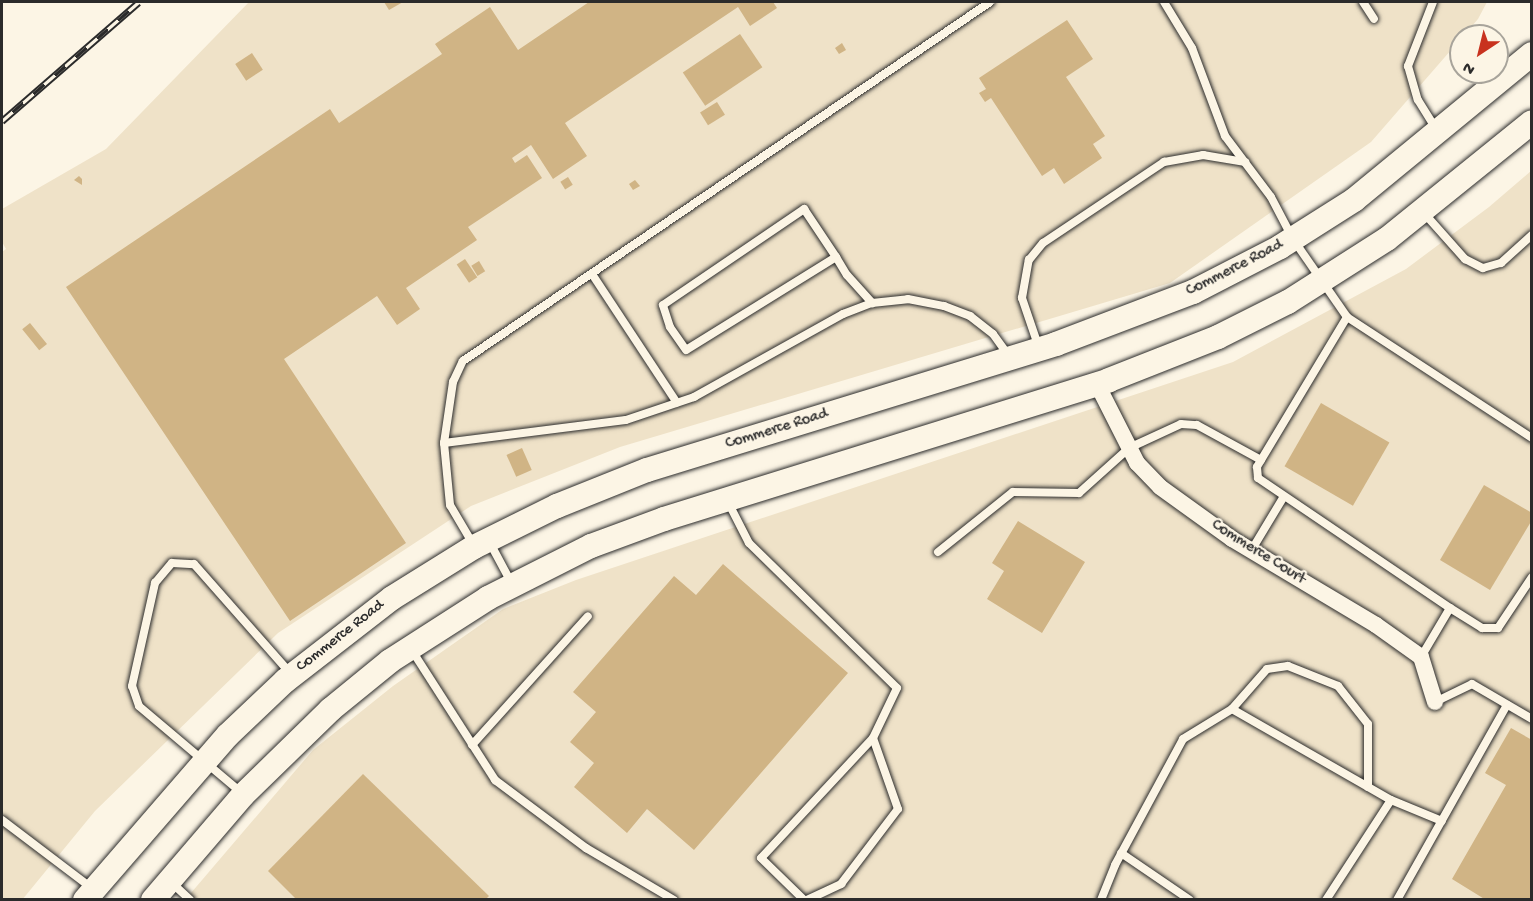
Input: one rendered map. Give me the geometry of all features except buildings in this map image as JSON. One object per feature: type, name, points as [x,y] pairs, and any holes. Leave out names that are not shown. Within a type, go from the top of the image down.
[{"type":"main road","name":"Commerce Road","points":[[89,894],[204,762],[292,675],[392,598],[481,543],[557,506],[647,470],[1011,358],[1168,303],[1293,239],[1354,200],[1532,54]]},
{"type":"main road","points":[[153,900],[243,795],[330,710],[410,647],[512,584],[591,546],[727,499],[1097,384],[1218,337],[1322,283],[1424,212],[1532,122]]},
{"type":"street","name":"Commerce Court","points":[[1097,384],[1137,463],[1160,487],[1251,550],[1376,625],[1421,657]]},
{"type":"street","points":[[1421,657],[1435,702]]},
{"type":"lane","points":[[512,584],[481,543],[459,522],[450,505],[444,443],[453,382],[463,362],[990,2]]},
{"type":"lane","points":[[1164,2],[1192,48],[1225,136],[1288,224],[1293,239],[1347,317],[1532,438]]},
{"type":"lane","points":[[1363,2],[1374,19]]},
{"type":"lane","points":[[1433,2],[1408,66],[1418,100],[1438,133]]},
{"type":"lane","points":[[1039,349],[1023,298],[1029,260],[1043,243],[1164,162],[1203,155],[1245,162]]},
{"type":"lane","points":[[836,257],[686,350],[663,305],[804,209],[836,257],[872,303]]},
{"type":"lane","points":[[1424,212],[1465,260],[1483,268],[1501,263],[1532,236]]},
{"type":"lane","points":[[592,274],[677,403]]},
{"type":"lane","points":[[444,443],[589,427],[626,420],[677,403],[843,314],[872,303],[908,299],[944,306],[970,316],[985,328],[1011,358]]},
{"type":"lane","points":[[1347,317],[1262,460],[1258,478],[1283,498],[1482,628],[1498,628],[1532,577]]},
{"type":"lane","points":[[938,552],[1013,492],[1079,493],[1129,448],[1190,423],[1262,460]]},
{"type":"lane","points":[[1251,550],[1283,498]]},
{"type":"lane","points":[[727,499],[749,543],[897,688],[873,738],[761,858],[806,900],[841,884],[898,809],[873,738]]},
{"type":"lane","points":[[243,795],[139,706],[132,686],[154,583],[172,563],[194,564],[292,675]]},
{"type":"lane","points":[[1421,657],[1450,608]]},
{"type":"lane","points":[[472,745],[588,616]]},
{"type":"lane","points":[[410,647],[495,780],[586,848],[674,900]]},
{"type":"lane","points":[[1101,900],[1121,853],[1183,739],[1232,709],[1267,669],[1288,666],[1338,686],[1368,724],[1368,787]]},
{"type":"lane","points":[[1435,702],[1472,684],[1532,719]]},
{"type":"lane","points":[[1399,899],[1507,705]]},
{"type":"lane","points":[[1232,709],[1391,801],[1442,821]]},
{"type":"lane","points":[[1326,900],[1391,801]]},
{"type":"lane","points":[[2,820],[89,894]]},
{"type":"lane","points":[[1121,853],[1190,900]]},
{"type":"lane","points":[[169,880],[190,900]]},
{"type":"shaded area","points":[[249,2],[1487,2],[1474,24],[1449,24],[1449,52],[1371,142],[1170,283],[620,447],[471,506],[278,633],[95,811],[22,900],[2,899],[2,252],[6,249],[2,242],[2,209],[106,149]]},
{"type":"shaded area","points":[[1531,171],[1531,899],[185,900],[313,750],[393,686],[503,609],[576,580],[1233,362],[1406,269],[1489,207]]},
{"type":"railway","points":[[2,121],[139,2]]}]
